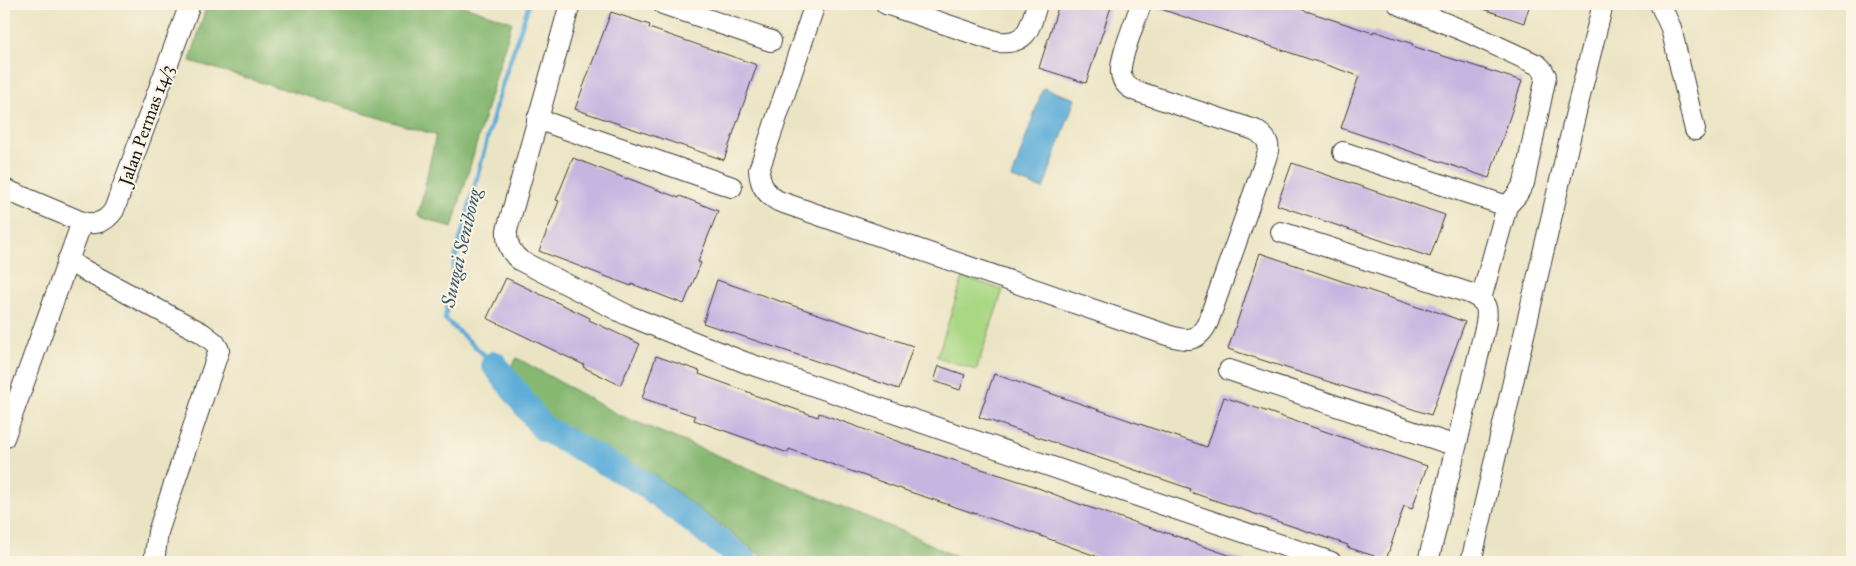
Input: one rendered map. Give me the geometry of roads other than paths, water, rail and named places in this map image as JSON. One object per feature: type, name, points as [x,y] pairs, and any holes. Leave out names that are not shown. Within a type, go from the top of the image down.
[{"type":"street","name":"Jalan Permas 14/3","points":[[82,222],[93,224],[102,222],[109,218],[114,210],[190,4]]},
{"type":"street","points":[[570,4],[507,230],[510,250],[516,258],[627,315],[752,366],[1331,562]]},
{"type":"street","points":[[664,4],[771,41]]},
{"type":"street","points":[[815,4],[759,170],[763,188],[769,195],[787,204],[1186,340],[1192,339],[1201,332],[1208,322],[1268,154],[1268,143],[1264,136],[1255,130],[1136,91],[1126,84],[1122,78],[1121,66],[1141,4]]},
{"type":"street","points":[[886,4],[998,42],[1008,43],[1017,41],[1024,36],[1029,29],[1037,4]]},
{"type":"street","points":[[1398,4],[1469,32],[1538,65],[1546,76],[1524,183],[1518,195],[1507,206],[1481,299]]},
{"type":"street","points":[[1471,562],[1602,4]]},
{"type":"street","points":[[1660,4],[1671,28],[1695,130]]},
{"type":"street","points":[[537,119],[732,187]]},
{"type":"street","points":[[1343,152],[1507,206]]},
{"type":"street","points":[[4,189],[82,222],[4,438]]},
{"type":"street","points":[[1281,232],[1469,293],[1481,299],[1486,306],[1488,317],[1428,562]]},
{"type":"street","points":[[67,261],[202,334],[215,342],[220,350],[158,532],[154,562]]},
{"type":"street","points":[[1229,370],[1456,446]]},
{"type":"water","points":[[1043,88],[1075,99],[1043,189],[1012,178]]},
{"type":"waterway","name":"Sungai Senibong","points":[[494,364],[445,319],[455,259],[501,88],[529,4]]},
{"type":"waterway","name":"Sungai Senibong","points":[[494,364],[543,428],[643,483],[746,562]]}]
